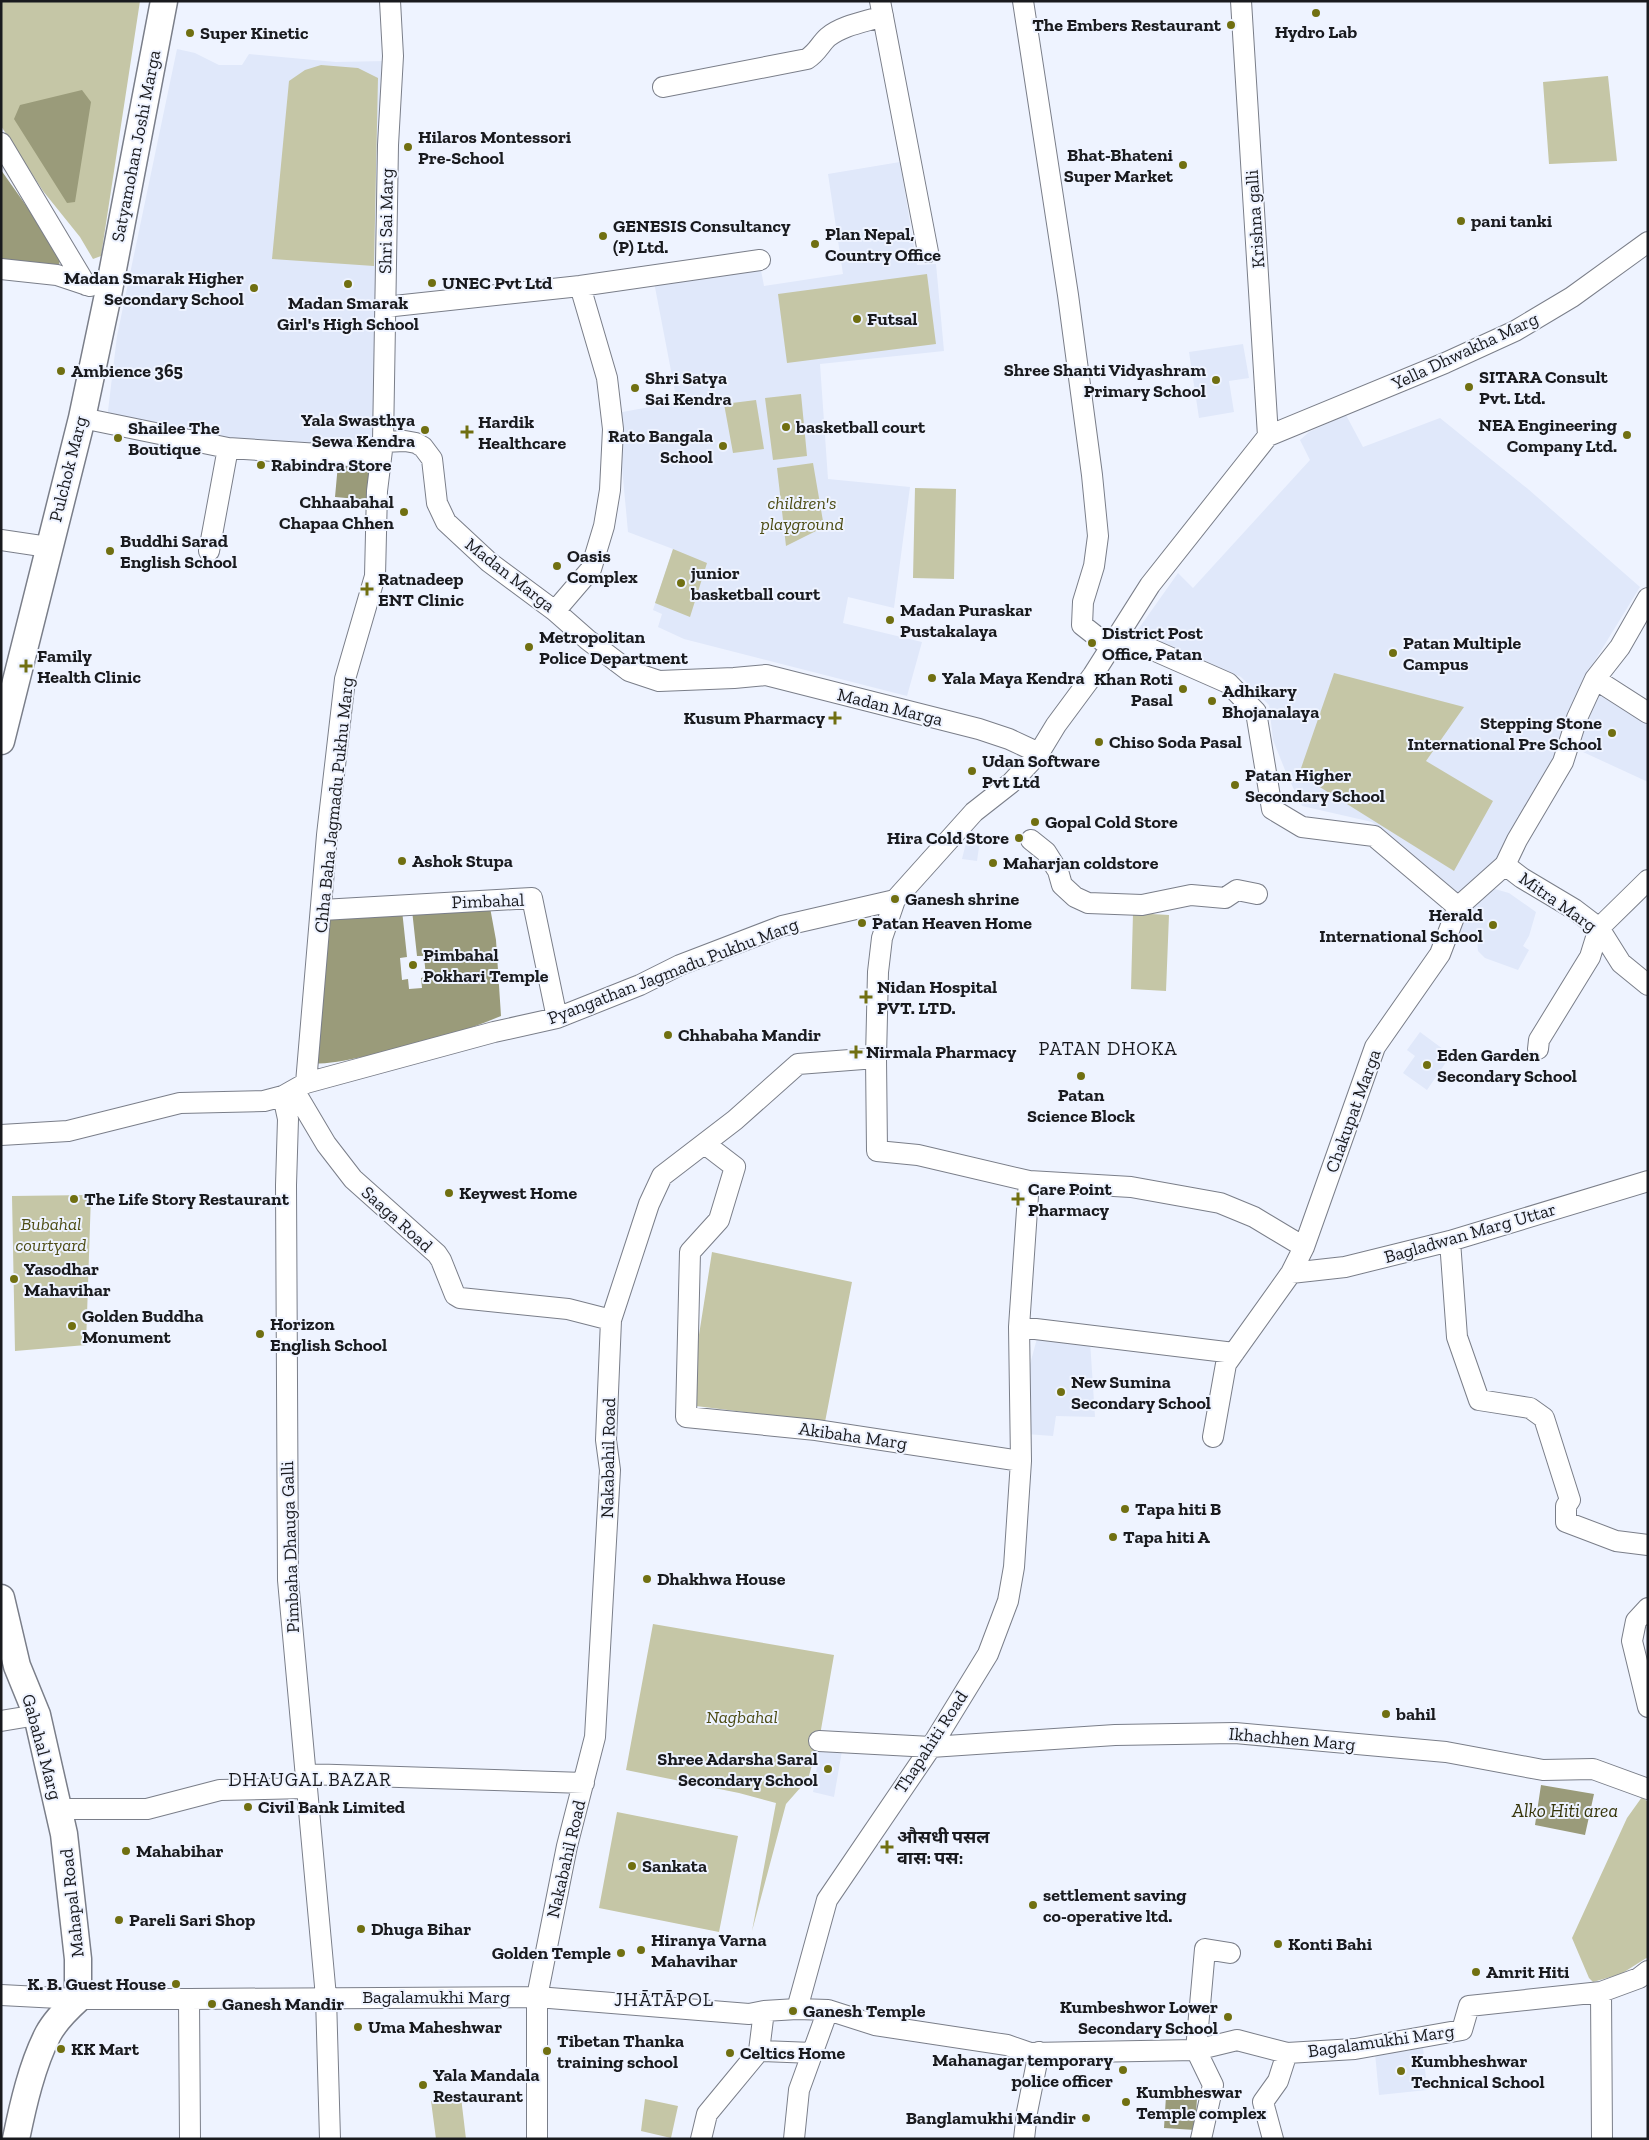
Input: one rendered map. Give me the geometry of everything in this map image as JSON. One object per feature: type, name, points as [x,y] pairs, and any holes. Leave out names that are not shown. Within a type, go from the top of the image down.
[{"type":"main road","name":"Satyamohan Joshi Marga","points":[[98,288],[164,1]]},
{"type":"main road","name":"Pulchok Marg","points":[[1,741],[48,547],[82,418],[98,288]]},
{"type":"main road","name":"Gabahal Marg","points":[[1,1598],[17,1666],[37,1715],[59,1809]]},
{"type":"main road","name":"Mahapal Road","points":[[59,1809],[64,1834],[78,1959],[78,1998]]},
{"type":"main road","points":[[16,2139],[22,2108],[48,2034],[66,2010],[78,1998]]},
{"type":"street","name":"Shri Sai Marg","points":[[383,442],[388,145],[393,56],[390,1]]},
{"type":"street","points":[[1022,1],[1068,295],[1092,475],[1098,536],[1094,566],[1083,602],[1082,625],[1114,641],[1228,683],[1256,712],[1272,809],[1302,827],[1374,836],[1458,907]]},
{"type":"street","name":"Krishna galli","points":[[1242,1],[1268,436]]},
{"type":"street","points":[[663,87],[807,59],[816,52],[826,38],[840,29],[882,9],[928,252]]},
{"type":"street","points":[[1,143],[98,288]]},
{"type":"street","name":"Yella Dhwakha Marg","points":[[1268,436],[1445,363],[1515,331],[1572,297],[1648,242]]},
{"type":"street","points":[[384,307],[580,286],[760,260]]},
{"type":"street","points":[[1,269],[58,275],[98,288]]},
{"type":"street","points":[[555,611],[591,569],[604,526],[610,490],[613,429],[607,378],[580,286]]},
{"type":"street","points":[[82,418],[228,448],[366,457],[383,442]]},
{"type":"street","points":[[1268,436],[1150,585],[1039,753],[1011,783],[974,812],[896,900],[882,938],[878,972],[876,1058],[877,1152],[918,1155],[1029,1181],[1131,1187],[1220,1202],[1254,1217],[1304,1247]]},
{"type":"street","name":"Madan Marga","points":[[383,442],[405,441],[416,443],[423,447],[432,459],[437,503],[446,522],[489,562],[555,611],[588,640],[630,671],[659,681],[766,675],[979,729],[1009,739],[1039,753]]},
{"type":"street","name":"Chha Baha Jagmadu Pukhu Marg","points":[[294,1090],[322,910],[326,835],[345,679],[375,576],[377,491],[383,442]]},
{"type":"street","points":[[208,550],[228,448]]},
{"type":"street","points":[[1,540],[48,547]]},
{"type":"street","name":"Chakupat Marga","points":[[1213,1437],[1226,1364],[1291,1273],[1304,1247],[1375,1047],[1440,954],[1458,907],[1505,865],[1517,840],[1563,762],[1577,718],[1595,679],[1620,647],[1648,598]]},
{"type":"street","points":[[1595,679],[1648,713]]},
{"type":"street","points":[[1031,840],[1046,852],[1058,871],[1062,885],[1075,897],[1088,903],[1142,905],[1190,895],[1225,898],[1237,890],[1258,894]]},
{"type":"street","name":"Mitra Marg","points":[[1505,865],[1599,928],[1621,962],[1648,985]]},
{"type":"street","points":[[1538,1049],[1539,1040],[1590,957],[1599,928],[1648,880]]},
{"type":"street","name":"Pimbahal","points":[[322,910],[532,898],[556,1018]]},
{"type":"street","name":"Pyangathan Jagmadu Pukhu Marg","points":[[1,1135],[68,1131],[180,1104],[264,1101],[294,1090],[494,1032],[556,1018],[640,985],[680,965],[782,926],[896,900]]},
{"type":"street","name":"Nakabahil Road","points":[[537,2139],[536,1997],[565,1853],[595,1738],[610,1470],[606,1440],[611,1320],[649,1204],[662,1176],[735,1120],[798,1064],[876,1058]]},
{"type":"street","name":"Saaga Road","points":[[294,1090],[326,1144],[353,1179],[437,1254],[455,1295],[460,1298],[495,1300],[522,1305],[568,1309],[611,1320]]},
{"type":"street","name":"Pimbaha Dhauga Galli","points":[[294,1090],[288,1119],[286,1185],[288,1580],[326,1997],[330,2139]]},
{"type":"street","name":"Akibaha Marg","points":[[704,1144],[735,1167],[719,1220],[690,1252],[686,1417],[816,1430],[1021,1461]]},
{"type":"street","name":"Thapahiti Road","points":[[797,2009],[827,1900],[931,1747],[988,1654],[1008,1601],[1014,1567],[1021,1461],[1019,1327],[1029,1181]]},
{"type":"street","name":"Bagladwan Marg Uttar","points":[[1291,1273],[1345,1267],[1450,1241],[1648,1181]]},
{"type":"street","points":[[1450,1241],[1457,1337],[1479,1400],[1530,1408],[1544,1418],[1570,1500],[1566,1506],[1566,1522],[1616,1541],[1648,1544]]},
{"type":"street","points":[[1019,1327],[1234,1353]]},
{"type":"street","points":[[1648,1608],[1636,1621],[1632,1641],[1648,1707]]},
{"type":"street","points":[[1,1721],[37,1715]]},
{"type":"street","name":"Ikhachhen Marg","points":[[819,1741],[931,1747],[1115,1735],[1235,1732],[1446,1752],[1543,1770],[1593,1768],[1648,1789]]},
{"type":"street","points":[[59,1809],[147,1809],[220,1790],[305,1781],[584,1784]]},
{"type":"street","points":[[1201,2139],[1214,2084],[1196,2050],[1206,1949],[1230,1954]]},
{"type":"street","name":"Bagalamukhi Marg","points":[[1,1995],[188,1999],[536,1997],[749,2014],[797,2009],[828,2010],[875,2025],[1007,2045],[1030,2053],[1196,2050],[1237,2040],[1287,2053],[1355,2048],[1462,2030],[1469,2006],[1601,1992],[1638,1978],[1648,1971]]},
{"type":"street","points":[[1601,1992],[1602,2139]]},
{"type":"street","points":[[188,1999],[190,2139]]},
{"type":"street","points":[[794,2139],[799,2090],[828,2010]]},
{"type":"street","points":[[701,2139],[707,2114],[760,2051],[764,2011]]},
{"type":"street","points":[[760,2051],[813,2053]]},
{"type":"street","points":[[1024,2139],[1027,2112],[1039,2052]]},
{"type":"street","points":[[1273,2139],[1263,2102],[1278,2082],[1287,2053]]},
{"type":"shaded area","name":"Madan Smarak Higher Secondary School","points":[[177,49],[195,53],[219,65],[242,65],[249,54],[336,62],[386,61],[376,433],[357,456],[107,419],[117,336]]},
{"type":"shaded area","name":"Rato Bangala School","points":[[900,162],[917,265],[936,264],[944,351],[820,364],[828,479],[910,487],[894,608],[848,597],[843,623],[922,642],[907,696],[684,639],[658,627],[662,614],[653,610],[673,549],[628,532],[617,413],[677,402],[654,282],[760,265],[764,286],[843,274],[828,174]]},
{"type":"shaded area","name":"Shree Shanti Vidyashram Primary School","points":[[1243,344],[1249,378],[1229,381],[1234,412],[1199,418],[1189,352]]},
{"type":"shaded area","name":"Patan Multiple Campus","points":[[1346,415],[1363,447],[1440,418],[1528,489],[1640,587],[1586,675],[1558,753],[1509,847],[1478,886],[1456,894],[1372,822],[1302,806],[1273,740],[1269,705],[1241,677],[1137,631],[1178,573],[1193,588],[1310,460],[1300,440],[1309,432]]},
{"type":"shaded area","name":"Stepping Stone International Pre School","points":[[1598,687],[1648,719],[1648,782],[1570,746]]},
{"type":"shaded area","points":[[967,839],[980,840],[977,861],[962,859]]},
{"type":"shaded area","name":"Herald International School","points":[[1484,886],[1509,893],[1536,912],[1529,936],[1523,946],[1529,950],[1518,970],[1485,958],[1478,951],[1477,941],[1451,931]]},
{"type":"shaded area","name":"Eden Garden Secondary School","points":[[1420,1032],[1451,1055],[1427,1090],[1403,1073],[1415,1056],[1407,1050]]},
{"type":"shaded area","name":"New Sumina Secondary School","points":[[1039,1331],[1090,1341],[1095,1417],[1056,1416],[1053,1436],[1026,1434],[1029,1368]]},
{"type":"shaded area","name":"Shree Adarsha Saral Secondary School","points":[[821,1741],[843,1745],[834,1797],[813,1792]]},
{"type":"shaded area","name":"Kumbheshwar Technical School","points":[[1423,2047],[1427,2090],[1379,2095],[1375,2053]]},
{"type":"green space","points":[[1,1],[140,1],[101,256],[93,259],[80,237],[43,191],[1,126]]},
{"type":"green space","points":[[321,65],[358,68],[378,78],[374,266],[272,259],[289,81],[305,70]]},
{"type":"green space","points":[[1608,76],[1617,161],[1549,164],[1543,82]]},
{"type":"green space","name":"Futsal","points":[[927,274],[936,344],[787,363],[778,294]]},
{"type":"green space","name":"basketball court","points":[[801,394],[807,456],[773,460],[765,398]]},
{"type":"green space","name":"basketball court","points":[[756,400],[764,449],[733,453],[724,404]]},
{"type":"green space","name":"children's playground","points":[[813,463],[824,527],[786,546],[777,468]]},
{"type":"green space","points":[[915,488],[956,489],[954,579],[913,578]]},
{"type":"green space","name":"junior basketball court","points":[[673,549],[707,563],[690,617],[655,603]]},
{"type":"green space","points":[[1334,673],[1464,707],[1426,761],[1493,801],[1454,871],[1299,774]]},
{"type":"green space","points":[[1133,913],[1169,915],[1166,991],[1131,989]]},
{"type":"green space","name":"Bubahal courtyard","points":[[91,1195],[86,1345],[15,1351],[12,1196]]},
{"type":"green space","points":[[712,1252],[852,1282],[825,1422],[688,1405]]},
{"type":"green space","name":"Nagbahal","points":[[653,1624],[834,1655],[819,1741],[808,1779],[786,1804],[752,1931],[776,1803],[739,1793],[626,1770]]},
{"type":"green space","points":[[1642,1797],[1648,1802],[1648,1957],[1621,1974],[1593,1982],[1589,1978],[1572,1938],[1627,1818]]},
{"type":"green space","points":[[617,1812],[738,1836],[719,1932],[599,1908]]},
{"type":"green space","points":[[461,2097],[466,2139],[436,2139],[431,2101]]},
{"type":"green space","points":[[645,2099],[678,2106],[671,2138],[641,2131]]},
{"type":"water","points":[[82,90],[91,102],[75,202],[67,203],[14,119],[20,105]]},
{"type":"water","points":[[1,170],[61,255],[57,275],[1,269]]},
{"type":"water","points":[[338,464],[371,467],[368,500],[335,497]]},
{"type":"water","points":[[489,902],[496,940],[501,1016],[452,1034],[402,1048],[340,1061],[311,1063],[325,917]]},
{"type":"water","name":"Alko Hiti area","points":[[1541,1785],[1594,1794],[1585,1835],[1535,1825]]},
{"type":"water","points":[[1166,2096],[1197,2098],[1195,2130],[1164,2128]]},
{"type":"pier","points":[[402,910],[412,910],[417,956],[424,956],[426,977],[421,978],[422,988],[409,989],[408,979],[402,980],[400,958],[407,957]]},
{"type":"place","name":"Hydro Lab","points":[[1316,13]]},
{"type":"place","name":"The Embers Restaurant","points":[[1231,25]]},
{"type":"place","name":"Super Kinetic","points":[[190,33]]},
{"type":"place","name":"Hilaros Montessori Pre-School","points":[[408,147]]},
{"type":"place","name":"Bhat-Bhateni Super Market","points":[[1183,165]]},
{"type":"place","name":"pani tanki","points":[[1461,221]]},
{"type":"place","name":"GENESIS Consultancy (P) Ltd.","points":[[603,236]]},
{"type":"place","name":"Plan Nepal, Country Office","points":[[815,244]]},
{"type":"place","name":"UNEC Pvt Ltd","points":[[432,283]]},
{"type":"place","name":"Madan Smarak Girl's High School","points":[[348,284]]},
{"type":"place","name":"Madan Smarak Higher Secondary School","points":[[254,288]]},
{"type":"place","name":"Futsal","points":[[857,319]]},
{"type":"place","name":"Ambience 365","points":[[61,371]]},
{"type":"place","name":"Shree Shanti Vidyashram Primary School","points":[[1216,380]]},
{"type":"place","name":"SITARA Consult Pvt. Ltd.","points":[[1469,387]]},
{"type":"place","name":"Shri Satya Sai Kendra","points":[[635,388]]},
{"type":"place","name":"basketball court","points":[[786,427]]},
{"type":"place","name":"Yala Swasthya Sewa Kendra","points":[[425,430]]},
{"type":"place","name":"Hardik Healthcare","points":[[467,432]]},
{"type":"place","name":"NEA Engineering Company Ltd.","points":[[1627,435]]},
{"type":"place","name":"Shailee The Boutique","points":[[118,438]]},
{"type":"place","name":"Rato Bangala School","points":[[723,446]]},
{"type":"place","name":"Rabindra Store","points":[[261,465]]},
{"type":"place","name":"Chhaabahal Chapaa Chhen","points":[[404,512]]},
{"type":"place","name":"Buddhi Sarad English School","points":[[110,551]]},
{"type":"place","name":"Oasis Complex","points":[[557,566]]},
{"type":"place","name":"junior basketball court","points":[[681,583]]},
{"type":"place","name":"Ratnadeep ENT Clinic","points":[[367,589]]},
{"type":"place","name":"Madan Puraskar Pustakalaya","points":[[890,620]]},
{"type":"place","name":"District Post Office, Patan","points":[[1092,643]]},
{"type":"place","name":"Metropolitan Police Department","points":[[529,647]]},
{"type":"place","name":"Patan Multiple Campus","points":[[1393,653]]},
{"type":"place","name":"Family Health Clinic","points":[[26,666]]},
{"type":"place","name":"Yala Maya Kendra","points":[[932,678]]},
{"type":"place","name":"Khan Roti Pasal","points":[[1183,689]]},
{"type":"place","name":"Adhikary Bhojanalaya","points":[[1212,701]]},
{"type":"place","name":"Kusum Pharmacy","points":[[835,718]]},
{"type":"place","name":"Stepping Stone International Pre School","points":[[1612,733]]},
{"type":"place","name":"Chiso Soda Pasal","points":[[1099,742]]},
{"type":"place","name":"Udan Software Pvt Ltd","points":[[972,771]]},
{"type":"place","name":"Patan Higher Secondary School","points":[[1235,785]]},
{"type":"place","name":"Gopal Cold Store","points":[[1035,822]]},
{"type":"place","name":"Hira Cold Store","points":[[1019,838]]},
{"type":"place","name":"Ashok Stupa","points":[[402,861]]},
{"type":"place","name":"Maharjan coldstore","points":[[993,863]]},
{"type":"place","name":"Ganesh shrine","points":[[895,899]]},
{"type":"place","name":"Patan Heaven Home","points":[[862,923]]},
{"type":"place","name":"Herald International School","points":[[1493,925]]},
{"type":"place","name":"Pimbahal Pokhari Temple","points":[[413,965]]},
{"type":"place","name":"Nidan Hospital PVT. LTD.","points":[[866,997]]},
{"type":"place","name":"Chhabaha Mandir","points":[[668,1035]]},
{"type":"place","name":"Nirmala Pharmacy","points":[[856,1052]]},
{"type":"place","name":"Eden Garden Secondary School","points":[[1427,1065]]},
{"type":"place","name":"Patan Science Block","points":[[1081,1076]]},
{"type":"place","name":"Keywest Home","points":[[449,1193]]},
{"type":"place","name":"The Life Story Restaurant","points":[[74,1199]]},
{"type":"place","name":"Care Point Pharmacy","points":[[1018,1199]]},
{"type":"place","name":"Yasodhar Mahavihar","points":[[14,1279]]},
{"type":"place","name":"Golden Buddha Monument","points":[[72,1326]]},
{"type":"place","name":"Horizon English School","points":[[260,1334]]},
{"type":"place","name":"New Sumina Secondary School","points":[[1061,1392]]},
{"type":"place","name":"Tapa hiti B","points":[[1125,1509]]},
{"type":"place","name":"Tapa hiti A","points":[[1113,1537]]},
{"type":"place","name":"Dhakhwa House","points":[[647,1579]]},
{"type":"place","name":"bahil","points":[[1386,1714]]},
{"type":"place","name":"Shree Adarsha Saral Secondary School","points":[[828,1769]]},
{"type":"place","name":"Civil Bank Limited","points":[[248,1807]]},
{"type":"place","name":"औसधी पसल वास: पस:","points":[[887,1847]]},
{"type":"place","name":"Mahabihar","points":[[126,1851]]},
{"type":"place","name":"Sankata","points":[[632,1866]]},
{"type":"place","name":"settlement saving co-operative ltd.","points":[[1033,1905]]},
{"type":"place","name":"Pareli Sari Shop","points":[[119,1920]]},
{"type":"place","name":"Dhuga Bihar","points":[[361,1929]]},
{"type":"place","name":"Konti Bahi","points":[[1278,1944]]},
{"type":"place","name":"Hiranya Varna Mahavihar","points":[[641,1950]]},
{"type":"place","name":"Golden Temple","points":[[621,1953]]},
{"type":"place","name":"Amrit Hiti","points":[[1476,1972]]},
{"type":"place","name":"K. B. Guest House","points":[[176,1984]]},
{"type":"place","name":"Ganesh Mandir","points":[[212,2004]]},
{"type":"place","name":"Ganesh Temple","points":[[793,2011]]},
{"type":"place","name":"Kumbeshwor Lower Secondary School","points":[[1228,2017]]},
{"type":"place","name":"Uma Maheshwar","points":[[358,2027]]},
{"type":"place","name":"KK Mart","points":[[61,2049]]},
{"type":"place","name":"Tibetan Thanka training school","points":[[547,2051]]},
{"type":"place","name":"Celtics Home","points":[[730,2053]]},
{"type":"place","name":"Mahanagar temporary police officer","points":[[1123,2070]]},
{"type":"place","name":"Kumbheshwar Technical School","points":[[1401,2071]]},
{"type":"place","name":"Yala Mandala Restaurant","points":[[423,2085]]},
{"type":"place","name":"Kumbheswar Temple complex","points":[[1126,2102]]},
{"type":"place","name":"Banglamukhi Mandir","points":[[1086,2118]]},
{"type":"district","name":"PATAN DHOKA","points":[[1108,1048]]},
{"type":"district","name":"DHAUGAL BAZAR","points":[[310,1779]]},
{"type":"district","name":"JHĀTĀPOL","points":[[664,1999]]}]
